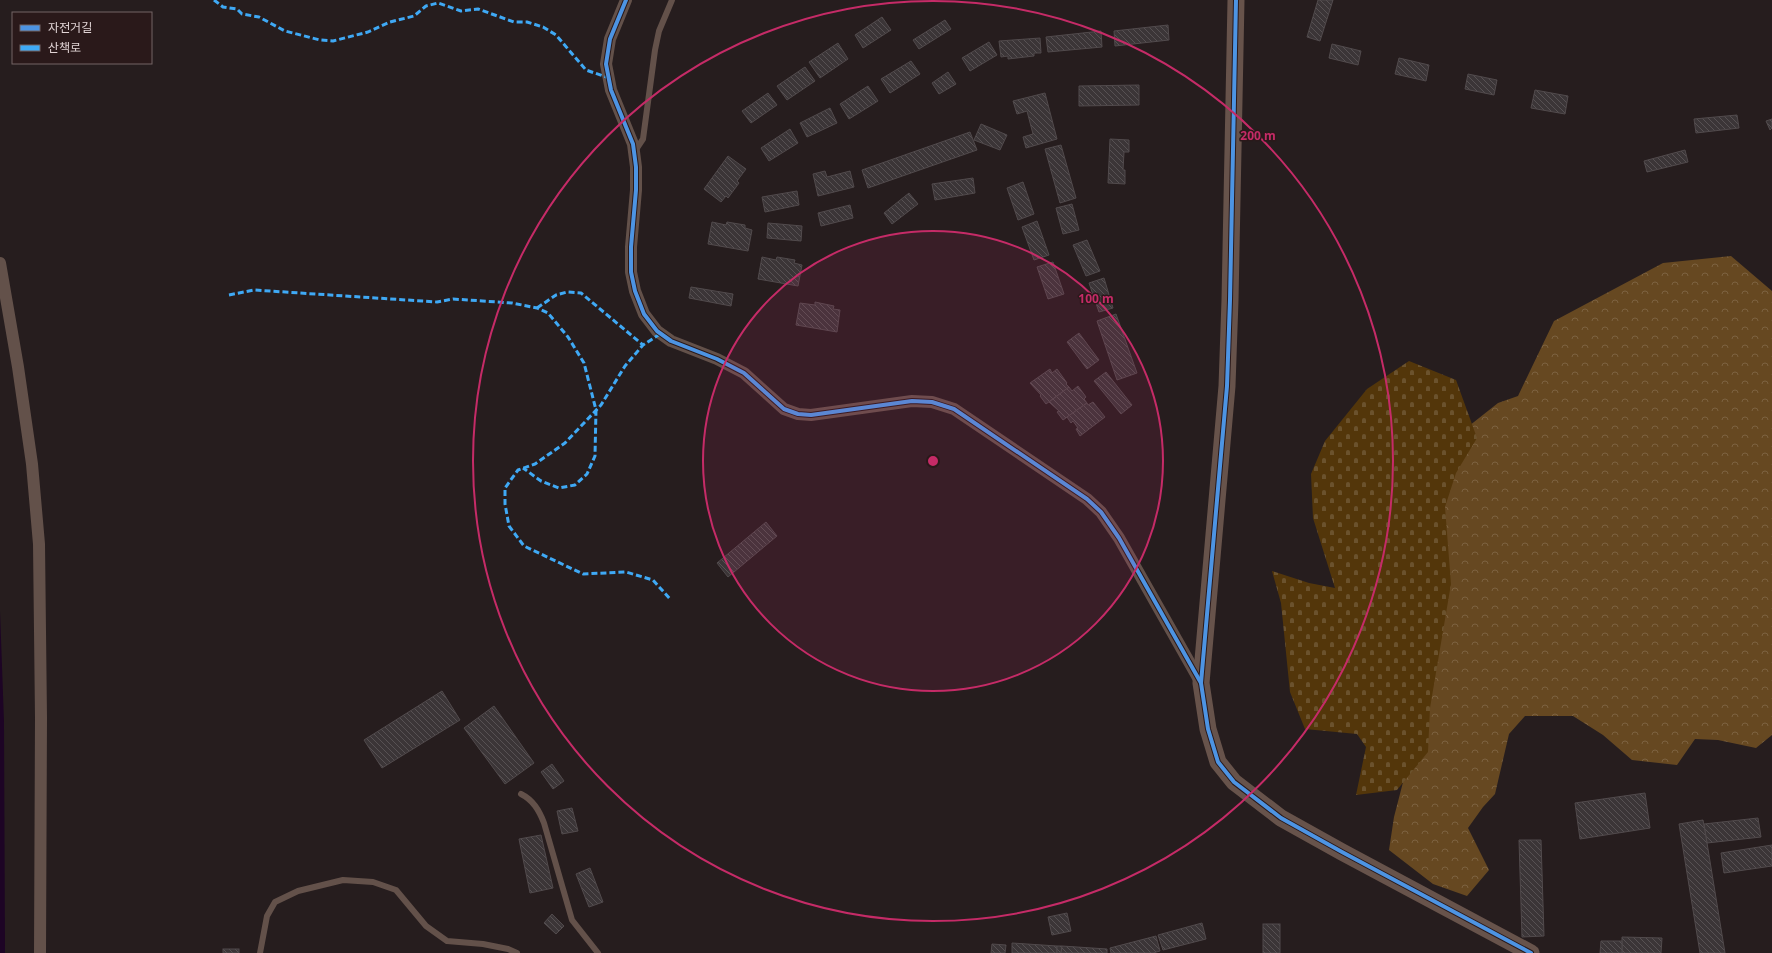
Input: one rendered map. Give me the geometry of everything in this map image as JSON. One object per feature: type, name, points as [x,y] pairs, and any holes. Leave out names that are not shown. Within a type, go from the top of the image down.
[{"type":"street","points":[[626,0],[610,39],[606,64],[611,90],[633,144],[636,167],[631,272],[635,291],[644,314],[657,331],[670,341],[717,359],[744,373],[784,409],[798,414],[811,415],[912,401],[932,402],[954,409],[1088,499],[1100,512],[1119,538],[1201,683]]},
{"type":"street","points":[[1236,0],[1227,386],[1201,683],[1208,729],[1218,762],[1234,782],[1288,822],[1531,953]]},
{"type":"street","points":[[0,263],[18,367],[32,464],[39,544],[41,718],[40,953]]},
{"type":"lane","points":[[634,153],[643,139],[655,50],[659,31],[672,0]]},
{"type":"lane","points":[[521,794],[527,797],[538,808],[544,823],[572,920],[598,953]]},
{"type":"lane","points":[[260,953],[267,916],[275,902],[298,891],[343,880],[373,882],[396,890],[426,926],[447,941],[483,944],[508,949],[517,953]]},
{"type":"green space","points":[[1731,256],[1772,291],[1772,735],[1756,748],[1718,740],[1695,739],[1677,765],[1632,760],[1603,735],[1573,716],[1525,716],[1509,734],[1495,794],[1483,807],[1468,828],[1489,870],[1467,896],[1433,884],[1389,850],[1394,817],[1408,763],[1418,557],[1450,441],[1498,403],[1518,396],[1554,321],[1663,263]]},
{"type":"green space","points":[[1409,361],[1456,380],[1477,438],[1456,473],[1445,507],[1451,584],[1430,708],[1428,752],[1397,790],[1356,795],[1366,747],[1357,734],[1305,729],[1290,692],[1281,603],[1272,571],[1309,583],[1335,588],[1313,518],[1311,474],[1325,441],[1367,389]]},
{"type":"shaded area","points":[[0,611],[4,722],[5,953],[0,953]]},
{"type":"building","points":[[1318,0],[1333,0],[1320,41],[1307,37]]},
{"type":"building","points":[[882,17],[891,30],[863,48],[855,35]]},
{"type":"building","points":[[945,20],[951,29],[919,49],[913,40]]},
{"type":"building","points":[[1168,25],[1169,40],[1115,46],[1114,31]]},
{"type":"building","points":[[1101,31],[1102,47],[1048,52],[1046,37]]},
{"type":"building","points":[[1040,38],[1041,53],[1034,53],[1034,56],[1008,59],[1008,56],[1001,57],[999,41]]},
{"type":"building","points":[[989,42],[997,55],[970,71],[962,58]]},
{"type":"building","points":[[838,43],[848,59],[820,78],[809,62]]},
{"type":"building","points":[[1332,44],[1361,51],[1358,65],[1329,58]]},
{"type":"building","points":[[1399,58],[1429,65],[1426,81],[1395,74]]},
{"type":"building","points":[[911,61],[920,74],[890,93],[881,79]]},
{"type":"building","points":[[805,67],[815,81],[787,100],[777,86]]},
{"type":"building","points":[[948,72],[956,84],[939,94],[932,83]]},
{"type":"building","points":[[1468,74],[1497,80],[1494,95],[1465,89]]},
{"type":"building","points":[[1139,85],[1139,105],[1079,106],[1079,86]]},
{"type":"building","points":[[868,86],[878,101],[849,119],[840,104]]},
{"type":"building","points":[[1535,90],[1568,96],[1565,114],[1531,108]]},
{"type":"building","points":[[768,93],[777,105],[751,123],[742,111]]},
{"type":"building","points":[[1045,93],[1057,139],[1026,148],[1023,137],[1033,134],[1027,111],[1017,114],[1013,101]]},
{"type":"building","points":[[830,108],[837,123],[807,137],[800,123]]},
{"type":"building","points":[[1737,115],[1739,128],[1696,133],[1694,119]]},
{"type":"building","points":[[1772,119],[1772,128],[1770,130],[1766,121]]},
{"type":"building","points":[[981,124],[1007,135],[1000,150],[974,140]]},
{"type":"building","points":[[790,129],[798,143],[769,161],[761,148]]},
{"type":"building","points":[[970,132],[977,150],[868,188],[862,170]]},
{"type":"building","points":[[1110,139],[1129,140],[1129,152],[1124,152],[1123,170],[1125,170],[1125,184],[1108,183]]},
{"type":"building","points":[[1061,145],[1076,198],[1060,203],[1045,149]]},
{"type":"building","points":[[1685,150],[1688,162],[1647,172],[1644,161]]},
{"type":"building","points":[[728,156],[746,169],[737,181],[739,183],[728,198],[726,196],[721,202],[704,189]]},
{"type":"building","points":[[825,171],[827,177],[850,171],[854,187],[818,196],[813,174]]},
{"type":"building","points":[[973,178],[975,193],[935,200],[932,184]]},
{"type":"building","points":[[1023,182],[1034,214],[1018,220],[1007,188]]},
{"type":"building","points":[[797,191],[799,205],[765,212],[762,197]]},
{"type":"building","points":[[909,193],[918,204],[892,224],[884,213]]},
{"type":"building","points":[[1072,204],[1079,230],[1063,234],[1056,208]]},
{"type":"building","points":[[850,205],[853,218],[821,226],[818,213]]},
{"type":"building","points":[[1037,221],[1049,255],[1034,260],[1022,227]]},
{"type":"building","points":[[712,222],[726,225],[727,222],[745,225],[745,228],[752,230],[748,251],[708,244]]},
{"type":"building","points":[[768,223],[802,226],[801,241],[767,238]]},
{"type":"building","points":[[1087,240],[1100,271],[1086,276],[1073,245]]},
{"type":"building","points":[[762,257],[776,260],[777,257],[795,260],[794,263],[802,265],[798,286],[758,279]]},
{"type":"building","points":[[1053,262],[1064,294],[1048,299],[1037,267]]},
{"type":"building","points":[[1104,278],[1113,308],[1099,312],[1089,283]]},
{"type":"building","points":[[691,287],[733,294],[731,306],[689,298]]},
{"type":"building","points":[[815,302],[834,306],[833,309],[840,310],[837,332],[796,325],[800,303],[815,305]]},
{"type":"building","points":[[1116,314],[1137,373],[1117,380],[1097,321]]},
{"type":"building","points":[[1079,333],[1099,360],[1087,369],[1067,342]]},
{"type":"building","points":[[1050,369],[1052,373],[1057,369],[1069,387],[1046,404],[1040,396],[1041,395],[1030,383]]},
{"type":"building","points":[[1106,372],[1132,405],[1121,414],[1094,381]]},
{"type":"building","points":[[1078,386],[1086,397],[1084,399],[1087,403],[1063,420],[1057,412],[1059,411],[1049,402],[1069,387],[1072,391]]},
{"type":"building","points":[[1093,402],[1105,417],[1080,436],[1076,429],[1078,428],[1073,421],[1071,423],[1067,417],[1087,403],[1088,405]]},
{"type":"building","points":[[766,522],[777,536],[728,577],[717,563]]},
{"type":"building","points":[[442,691],[460,720],[382,768],[364,740]]},
{"type":"building","points":[[494,706],[534,763],[505,784],[464,728]]},
{"type":"building","points":[[552,764],[564,781],[553,789],[541,772]]},
{"type":"building","points":[[1645,793],[1650,828],[1580,839],[1575,803]]},
{"type":"building","points":[[572,808],[578,831],[562,834],[557,811]]},
{"type":"building","points":[[1758,818],[1761,837],[1707,843],[1704,824]]},
{"type":"building","points":[[1703,820],[1725,953],[1700,953],[1679,824]]},
{"type":"building","points":[[541,835],[553,888],[530,893],[519,839]]},
{"type":"building","points":[[1519,840],[1541,840],[1544,936],[1522,937]]},
{"type":"building","points":[[1772,845],[1772,866],[1724,873],[1721,853]]},
{"type":"building","points":[[590,868],[603,902],[589,907],[576,874]]},
{"type":"building","points":[[1067,913],[1071,931],[1052,935],[1048,917]]},
{"type":"building","points":[[552,914],[564,926],[556,934],[544,923]]},
{"type":"building","points":[[1202,923],[1206,939],[1163,950],[1158,935]]},
{"type":"building","points":[[1263,924],[1280,924],[1280,953],[1263,953]]},
{"type":"building","points":[[1156,936],[1160,951],[1153,953],[1111,953],[1110,948]]},
{"type":"building","points":[[1622,937],[1662,938],[1661,953],[1622,953]]},
{"type":"building","points":[[1601,941],[1622,941],[1622,953],[1600,953]]},
{"type":"building","points":[[1012,943],[1057,946],[1057,953],[1012,953]]},
{"type":"building","points":[[992,944],[1006,945],[1005,953],[991,953]]},
{"type":"building","points":[[1057,946],[1062,946],[1061,953],[1057,953]]},
{"type":"building","points":[[1062,946],[1107,949],[1107,953],[1061,953]]},
{"type":"building","points":[[223,949],[239,949],[239,953],[223,953]]},
{"type":"marked path","points":[[214,0],[223,7],[237,9],[242,14],[259,17],[285,31],[320,40],[333,41],[368,32],[390,22],[414,16],[426,6],[438,3],[461,11],[478,9],[514,22],[527,22],[543,27],[556,35],[586,70],[609,78]]},
{"type":"marked path","points":[[229,295],[254,290],[437,302],[453,299],[512,303],[537,308],[548,313],[568,337],[584,363],[596,410],[595,456],[587,474],[575,485],[559,488],[541,481],[523,468]]},
{"type":"marked path","points":[[537,308],[556,295],[567,292],[581,293],[643,345]]},
{"type":"marked path","points":[[660,334],[643,345],[625,366],[601,405],[565,443],[535,464],[518,470],[505,488],[505,504],[509,526],[524,546],[583,574],[626,572],[653,580],[670,599]]},
{"type":"cycle path","points":[[626,0],[610,39],[606,64],[611,90],[633,144],[636,167],[631,272],[635,291],[644,314],[657,331],[671,341],[717,359],[744,373],[784,409],[798,414],[811,415],[912,401],[932,402],[954,409],[1087,499],[1101,512],[1119,538],[1201,683]]},
{"type":"cycle path","points":[[1236,0],[1227,386],[1201,683],[1208,729],[1218,762],[1234,782],[1281,818],[1531,953]]}]
